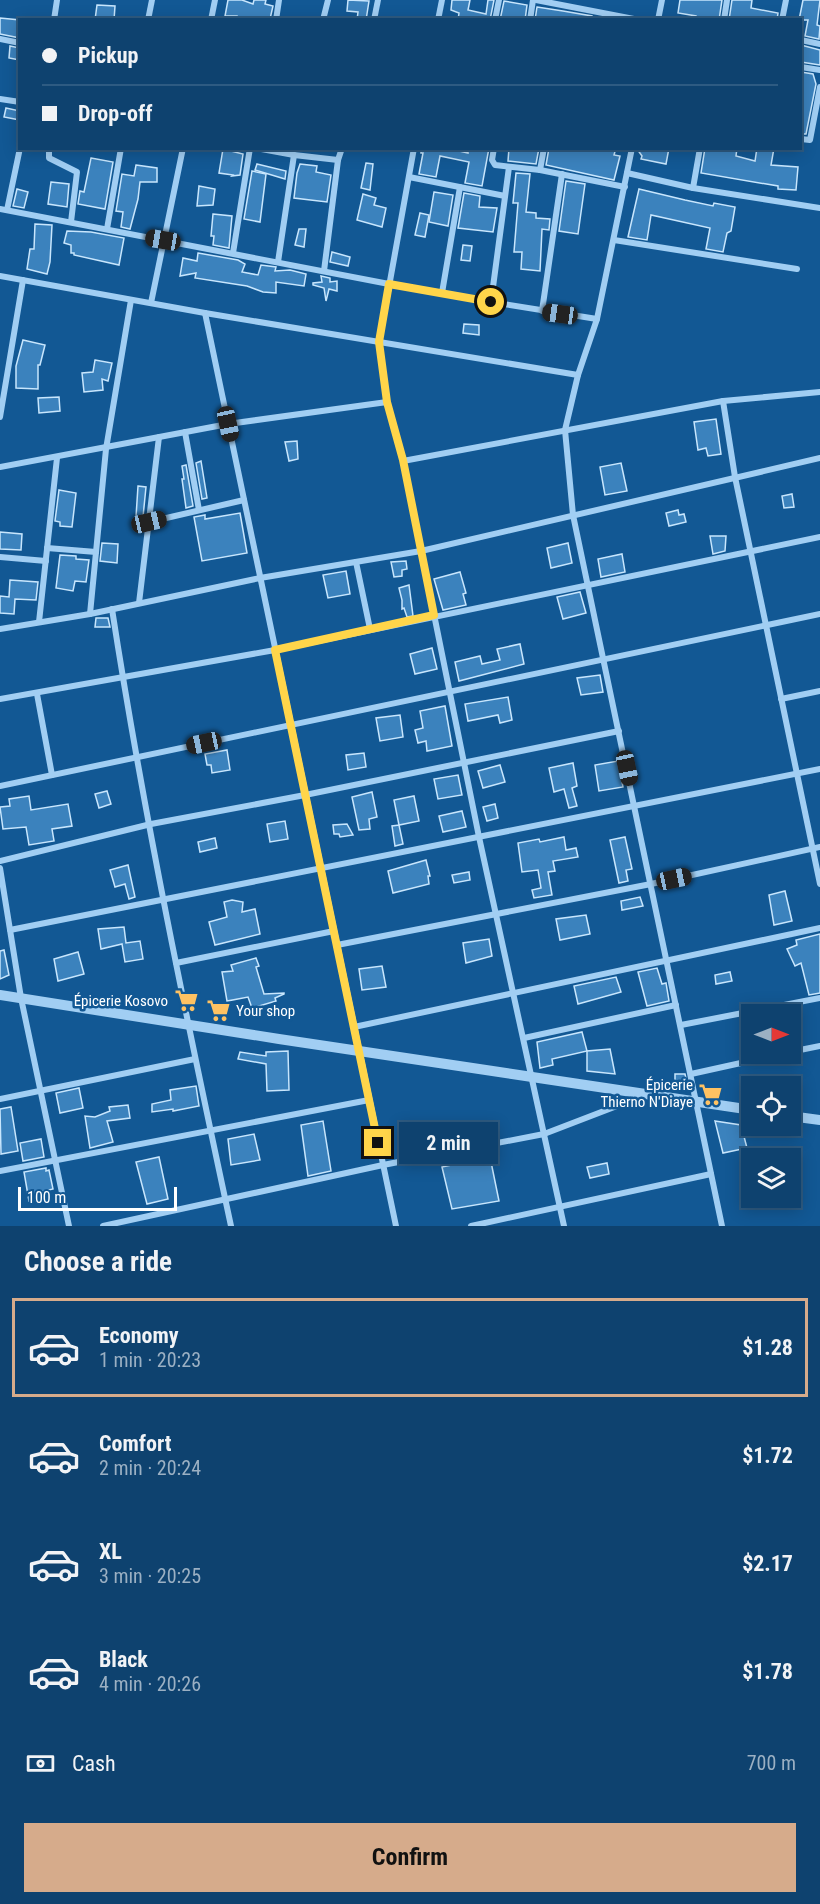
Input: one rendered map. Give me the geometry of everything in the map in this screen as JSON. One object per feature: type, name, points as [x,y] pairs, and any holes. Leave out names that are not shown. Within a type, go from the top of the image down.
[{"type":"street","points":[[54,18],[57,0]]},
{"type":"street","points":[[148,18],[152,0]]},
{"type":"street","points":[[211,18],[215,0]]},
{"type":"street","points":[[276,18],[279,0]]},
{"type":"street","points":[[324,18],[328,0]]},
{"type":"street","points":[[374,18],[378,0]]},
{"type":"street","points":[[438,18],[442,0]]},
{"type":"street","points":[[495,18],[499,0]]},
{"type":"street","points":[[530,18],[535,0],[629,18]]},
{"type":"street","points":[[658,18],[662,0]]},
{"type":"street","points":[[723,18],[727,0]]},
{"type":"street","points":[[782,18],[786,0]]},
{"type":"street","points":[[596,18],[598,12]]},
{"type":"street","points":[[0,39],[18,43]]},
{"type":"street","points":[[802,40],[820,44]]},
{"type":"street","points":[[802,67],[820,70]]},
{"type":"street","points":[[810,140],[820,87]]},
{"type":"street","points":[[0,99],[18,102]]},
{"type":"street","points":[[802,139],[820,141]]},
{"type":"street","points":[[19,150],[4,209],[389,284],[597,319]]},
{"type":"street","points":[[49,150],[49,158],[77,172],[71,222]]},
{"type":"street","points":[[106,229],[121,150]]},
{"type":"street","points":[[151,303],[183,150]]},
{"type":"street","points":[[233,253],[249,150]]},
{"type":"street","points":[[267,150],[338,160]]},
{"type":"street","points":[[324,271],[338,160],[341,150]]},
{"type":"street","points":[[413,150],[379,342],[387,402],[403,460],[479,837],[564,1226]]},
{"type":"street","points":[[494,150],[492,160],[495,165],[540,170],[625,187]]},
{"type":"street","points":[[540,170],[544,150]]},
{"type":"street","points":[[632,150],[597,319],[578,375],[565,430],[573,515],[722,1226]]},
{"type":"street","points":[[693,188],[700,150]]},
{"type":"street","points":[[278,262],[294,155]]},
{"type":"street","points":[[491,302],[509,167]]},
{"type":"street","points":[[627,173],[693,188],[820,208]]},
{"type":"street","points":[[542,311],[562,174]]},
{"type":"street","points":[[409,177],[505,196]]},
{"type":"street","points":[[442,293],[460,187]]},
{"type":"street","points":[[614,240],[797,269]]},
{"type":"street","points":[[0,276],[205,314],[578,375]]},
{"type":"street","points":[[0,417],[22,280]]},
{"type":"street","points":[[90,614],[106,449],[131,300]]},
{"type":"street","points":[[205,314],[396,1226]]},
{"type":"street","points":[[403,460],[723,401],[820,392]]},
{"type":"street","points":[[723,401],[735,477],[797,773],[816,848],[820,884]]},
{"type":"street","points":[[0,467],[106,449],[228,424],[387,402]]},
{"type":"street","points":[[185,432],[199,510]]},
{"type":"street","points":[[139,603],[159,437]]},
{"type":"street","points":[[39,622],[57,458]]},
{"type":"street","points":[[0,629],[90,614],[260,578],[421,551],[820,458]]},
{"type":"street","points":[[149,522],[244,500]]},
{"type":"street","points":[[0,699],[275,650],[434,615],[820,537]]},
{"type":"street","points":[[47,548],[96,552]]},
{"type":"street","points":[[0,557],[46,561]]},
{"type":"street","points":[[356,562],[370,629]]},
{"type":"street","points":[[112,609],[187,1024],[231,1226]]},
{"type":"street","points":[[0,786],[820,614]]},
{"type":"street","points":[[781,699],[820,691]]},
{"type":"street","points":[[37,694],[52,775]]},
{"type":"street","points":[[0,861],[151,824],[305,795],[619,730]]},
{"type":"street","points":[[10,930],[820,769]]},
{"type":"street","points":[[337,945],[651,884],[816,848]]},
{"type":"street","points":[[0,868],[21,998],[69,1226]]},
{"type":"street","points":[[354,1027],[820,928]]},
{"type":"street","points":[[176,963],[334,931]]},
{"type":"street","points":[[0,994],[741,1108]]},
{"type":"street","points":[[681,1024],[820,998]]},
{"type":"street","points":[[524,1038],[676,1005]]},
{"type":"street","points":[[801,1050],[820,1046]]},
{"type":"street","points":[[0,1099],[195,1059]]},
{"type":"street","points":[[691,1074],[741,1063]]},
{"type":"street","points":[[103,1226],[383,1165],[544,1134],[647,1094]]},
{"type":"street","points":[[0,1171],[369,1100]]},
{"type":"street","points":[[801,1117],[820,1120]]},
{"type":"street","points":[[471,1226],[711,1174]]},
{"type":"building","points":[[228,0],[242,0],[253,4],[254,0],[266,0],[265,4],[273,6],[270,18],[225,16]]},
{"type":"building","points":[[348,0],[369,1],[366,18],[357,18],[358,12],[347,11]]},
{"type":"building","points":[[452,0],[470,0],[468,10],[486,14],[488,0],[494,0],[490,18],[458,18],[459,13],[451,10]]},
{"type":"building","points":[[680,0],[722,0],[719,18],[696,18],[696,16],[678,13]]},
{"type":"building","points":[[732,0],[752,0],[751,8],[778,13],[777,18],[729,18]]},
{"type":"building","points":[[803,0],[820,0],[817,25],[820,26],[819,39],[805,36],[808,20],[799,18]]},
{"type":"building","points":[[504,1],[527,5],[525,18],[500,18]]},
{"type":"building","points":[[97,5],[115,6],[114,18],[95,18]]},
{"type":"building","points":[[537,7],[592,16],[592,18],[535,18]]},
{"type":"building","points":[[0,18],[18,20],[18,38],[0,34]]},
{"type":"building","points":[[802,45],[820,50],[820,65],[802,62]]},
{"type":"building","points":[[10,46],[18,48],[18,60],[9,58]]},
{"type":"building","points":[[802,72],[813,74],[816,84],[806,134],[802,134]]},
{"type":"building","points":[[6,108],[18,111],[18,120],[4,117]]},
{"type":"building","points":[[223,150],[243,154],[240,175],[219,173]]},
{"type":"building","points":[[421,150],[455,150],[468,153],[468,150],[489,150],[482,186],[465,183],[469,162],[440,156],[436,177],[419,174],[423,153]]},
{"type":"building","points":[[509,150],[539,150],[536,164],[508,161]]},
{"type":"building","points":[[549,150],[615,150],[614,155],[620,156],[614,180],[546,165]]},
{"type":"building","points":[[638,150],[669,150],[666,164],[641,159],[642,156]]},
{"type":"building","points":[[705,150],[737,150],[736,156],[755,161],[757,150],[774,150],[771,165],[798,167],[796,190],[778,189],[778,186],[701,173]]},
{"type":"building","points":[[91,158],[113,162],[105,209],[78,204],[80,191],[84,192]]},
{"type":"building","points":[[366,163],[373,164],[370,190],[361,188]]},
{"type":"building","points":[[257,164],[286,171],[285,179],[255,170]]},
{"type":"building","points":[[300,164],[317,166],[316,172],[331,175],[327,202],[294,198]]},
{"type":"building","points":[[136,165],[157,168],[157,182],[140,182],[130,229],[121,227],[123,212],[116,211],[122,174],[134,176]]},
{"type":"building","points":[[252,171],[266,174],[260,222],[244,219]]},
{"type":"building","points":[[516,173],[530,174],[526,212],[536,213],[536,218],[550,219],[549,230],[542,229],[540,271],[521,269],[522,252],[514,252],[518,203],[513,203]]},
{"type":"building","points":[[566,181],[585,184],[578,234],[559,231]]},
{"type":"building","points":[[51,182],[69,184],[67,207],[48,204]]},
{"type":"building","points":[[199,186],[215,189],[213,205],[197,206]]},
{"type":"building","points":[[17,189],[28,192],[24,208],[13,206]]},
{"type":"building","points":[[639,189],[713,206],[714,203],[735,207],[731,231],[727,233],[723,252],[706,249],[710,228],[651,215],[647,240],[628,237]]},
{"type":"building","points":[[434,192],[453,195],[448,226],[429,222]]},
{"type":"building","points":[[464,193],[480,196],[479,207],[497,208],[493,232],[458,228]]},
{"type":"building","points":[[363,194],[376,198],[374,205],[386,208],[382,227],[357,220]]},
{"type":"building","points":[[420,213],[429,215],[425,237],[415,235]]},
{"type":"building","points":[[213,214],[232,216],[229,248],[213,245],[214,236],[211,236]]},
{"type":"building","points":[[35,224],[52,225],[47,274],[27,269],[30,249],[34,249]]},
{"type":"building","points":[[299,229],[306,229],[304,247],[295,245]]},
{"type":"building","points":[[67,231],[91,232],[124,238],[119,265],[74,255],[71,253],[71,245],[64,243]]},
{"type":"building","points":[[463,245],[472,246],[470,261],[461,260]]},
{"type":"building","points":[[332,252],[350,257],[348,266],[330,262]]},
{"type":"building","points":[[198,253],[238,260],[245,264],[242,272],[258,275],[261,265],[276,267],[275,271],[290,270],[306,274],[304,286],[276,282],[276,293],[263,292],[247,286],[195,278],[196,273],[180,276],[183,258],[197,261]]},
{"type":"building","points":[[321,276],[330,278],[330,282],[337,281],[337,291],[329,289],[326,301],[324,288],[313,285],[313,283],[322,282]]},
{"type":"building","points":[[464,324],[479,325],[479,335],[463,333]]},
{"type":"building","points":[[23,340],[45,345],[40,365],[38,365],[38,389],[16,388],[16,366]]},
{"type":"building","points":[[95,360],[112,363],[108,381],[102,379],[103,390],[84,392],[82,373],[93,372]]},
{"type":"building","points":[[59,397],[60,411],[39,413],[38,398]]},
{"type":"building","points":[[716,419],[721,454],[708,456],[706,448],[698,450],[694,422]]},
{"type":"building","points":[[297,441],[298,459],[289,461],[285,442]]},
{"type":"building","points":[[201,461],[207,498],[202,499],[196,463]]},
{"type":"building","points":[[621,463],[627,491],[605,495],[600,467]]},
{"type":"building","points":[[186,465],[193,506],[186,508],[182,466]]},
{"type":"building","points":[[138,486],[146,487],[143,517],[136,517]]},
{"type":"building","points":[[59,490],[76,493],[72,527],[60,526],[60,522],[55,521]]},
{"type":"building","points":[[792,494],[794,507],[784,508],[782,496]]},
{"type":"building","points":[[678,510],[679,515],[684,514],[686,522],[669,526],[666,513]]},
{"type":"building","points":[[240,513],[247,553],[202,561],[194,517],[205,515],[205,519]]},
{"type":"building","points":[[0,532],[22,534],[21,550],[0,549]]},
{"type":"building","points":[[710,536],[726,536],[725,551],[713,554]]},
{"type":"building","points":[[102,543],[118,544],[117,563],[100,561]]},
{"type":"building","points":[[568,543],[572,563],[551,568],[547,548]]},
{"type":"building","points":[[622,554],[625,572],[601,577],[598,559]]},
{"type":"building","points":[[60,555],[89,560],[86,582],[75,581],[73,591],[56,588]]},
{"type":"building","points":[[406,561],[407,569],[402,570],[402,576],[394,577],[391,562]]},
{"type":"building","points":[[346,571],[350,594],[328,598],[323,575]]},
{"type":"building","points":[[460,572],[466,593],[463,594],[466,605],[443,610],[434,579]]},
{"type":"building","points":[[10,580],[38,582],[36,600],[15,599],[14,614],[0,613],[0,596],[9,597]]},
{"type":"building","points":[[409,585],[413,616],[407,617],[404,608],[402,609],[399,588]]},
{"type":"building","points":[[580,592],[586,613],[563,619],[557,597]]},
{"type":"building","points":[[96,618],[108,618],[110,627],[95,627]]},
{"type":"building","points":[[520,644],[524,664],[459,681],[455,662],[480,656],[482,664],[500,660],[497,649]]},
{"type":"building","points":[[432,648],[437,669],[415,674],[410,654]]},
{"type":"building","points":[[600,675],[603,692],[581,695],[577,678]]},
{"type":"building","points":[[508,697],[512,720],[500,723],[498,715],[468,721],[465,704]]},
{"type":"building","points":[[445,706],[452,746],[427,751],[426,741],[418,743],[415,730],[423,728],[420,711]]},
{"type":"building","points":[[400,715],[403,737],[380,741],[376,718]]},
{"type":"building","points":[[227,750],[230,770],[212,773],[211,765],[207,765],[205,754]]},
{"type":"building","points":[[364,753],[366,767],[348,770],[346,755]]},
{"type":"building","points":[[618,761],[623,787],[599,791],[595,765]]},
{"type":"building","points":[[573,763],[577,786],[572,788],[577,806],[569,808],[564,789],[554,792],[549,768]]},
{"type":"building","points":[[500,765],[505,782],[483,788],[478,771]]},
{"type":"building","points":[[458,775],[462,795],[438,799],[434,779]]},
{"type":"building","points":[[107,791],[111,804],[99,808],[95,794]]},
{"type":"building","points":[[372,792],[377,817],[369,819],[370,829],[359,830],[352,797]]},
{"type":"building","points":[[29,796],[31,810],[68,804],[72,826],[52,829],[54,841],[29,845],[26,827],[3,829],[0,807],[10,806],[9,799]]},
{"type":"building","points":[[414,796],[419,821],[399,825],[394,800]]},
{"type":"building","points":[[495,804],[498,818],[487,821],[483,807]]},
{"type":"building","points":[[462,811],[466,827],[443,832],[439,816]]},
{"type":"building","points":[[285,821],[288,839],[270,842],[267,824]]},
{"type":"building","points":[[347,824],[353,835],[340,837],[339,834],[334,834],[333,825]]},
{"type":"building","points":[[399,825],[403,844],[395,846],[392,826]]},
{"type":"building","points":[[564,837],[566,850],[576,848],[578,857],[553,861],[555,871],[548,872],[552,895],[534,898],[532,890],[541,888],[538,870],[522,872],[518,843],[539,839],[540,842]]},
{"type":"building","points":[[625,837],[632,869],[626,870],[628,881],[619,883],[610,840]]},
{"type":"building","points":[[215,838],[217,848],[200,852],[198,842]]},
{"type":"building","points":[[426,860],[430,876],[428,876],[429,884],[393,893],[388,871]]},
{"type":"building","points":[[128,865],[135,897],[129,899],[125,884],[115,887],[110,870]]},
{"type":"building","points":[[469,872],[470,880],[454,883],[452,875]]},
{"type":"building","points":[[785,891],[792,921],[774,925],[769,895]]},
{"type":"building","points":[[640,897],[643,906],[622,910],[621,901]]},
{"type":"building","points":[[232,900],[243,902],[242,912],[255,909],[260,934],[215,945],[209,922],[227,917],[224,902]]},
{"type":"building","points":[[586,915],[590,934],[560,940],[556,919]]},
{"type":"building","points":[[124,927],[126,943],[140,941],[143,959],[125,962],[122,944],[101,949],[98,929]]},
{"type":"building","points":[[820,934],[820,993],[809,995],[801,963],[795,966],[787,949],[797,945],[796,940]]},
{"type":"building","points":[[489,939],[492,956],[466,963],[463,943]]},
{"type":"building","points":[[4,950],[9,975],[0,979],[0,951]]},
{"type":"building","points":[[78,952],[84,974],[58,981],[54,959]]},
{"type":"building","points":[[256,958],[259,966],[256,967],[264,994],[284,994],[275,998],[276,1001],[252,1008],[248,997],[227,1001],[222,972],[233,971],[231,965]]},
{"type":"building","points":[[382,966],[386,987],[362,990],[359,969]]},
{"type":"building","points":[[657,968],[662,984],[666,983],[669,1001],[647,1006],[638,972]]},
{"type":"building","points":[[730,972],[732,981],[716,984],[715,975]]},
{"type":"building","points":[[616,977],[621,992],[578,1004],[574,986]]},
{"type":"building","points":[[582,1032],[587,1051],[552,1059],[553,1065],[540,1068],[537,1042]]},
{"type":"building","points":[[610,1049],[615,1074],[587,1071],[587,1051]]},
{"type":"building","points":[[288,1051],[289,1090],[267,1091],[266,1064],[238,1059],[240,1052],[266,1056],[266,1052]]},
{"type":"building","points":[[675,1074],[685,1074],[688,1089],[675,1087]]},
{"type":"building","points":[[196,1086],[199,1106],[152,1112],[152,1104],[171,1100],[170,1090]]},
{"type":"building","points":[[79,1088],[83,1108],[60,1113],[56,1093]]},
{"type":"building","points":[[128,1105],[130,1118],[107,1121],[113,1142],[90,1148],[85,1116],[95,1117],[110,1111],[109,1107]]},
{"type":"building","points":[[11,1107],[18,1151],[1,1154],[0,1109]]},
{"type":"building","points":[[323,1121],[331,1171],[308,1176],[301,1125]]},
{"type":"building","points":[[715,1121],[741,1125],[741,1136],[744,1136],[747,1148],[723,1153]]},
{"type":"building","points":[[254,1134],[260,1160],[231,1165],[228,1139]]},
{"type":"building","points":[[41,1139],[44,1157],[23,1161],[20,1143]]},
{"type":"building","points":[[159,1157],[168,1199],[147,1204],[136,1162]]},
{"type":"building","points":[[490,1157],[499,1201],[452,1209],[442,1167]]},
{"type":"building","points":[[607,1163],[609,1174],[590,1178],[587,1167]]},
{"type":"building","points":[[46,1168],[46,1171],[49,1170],[53,1189],[36,1193],[37,1199],[29,1201],[24,1172]]},
{"type":"place","name":"Épicerie Kosovo","points":[[186,1001]]},
{"type":"place","name":"Your shop","points":[[218,1011]]},
{"type":"place","name":"Épicerie Thierno N'Diaye","points":[[711,1094]]},
{"type":"route","points":[[378,1143],[275,650],[434,615],[403,460],[387,402],[379,342],[389,284],[491,302]]}]
